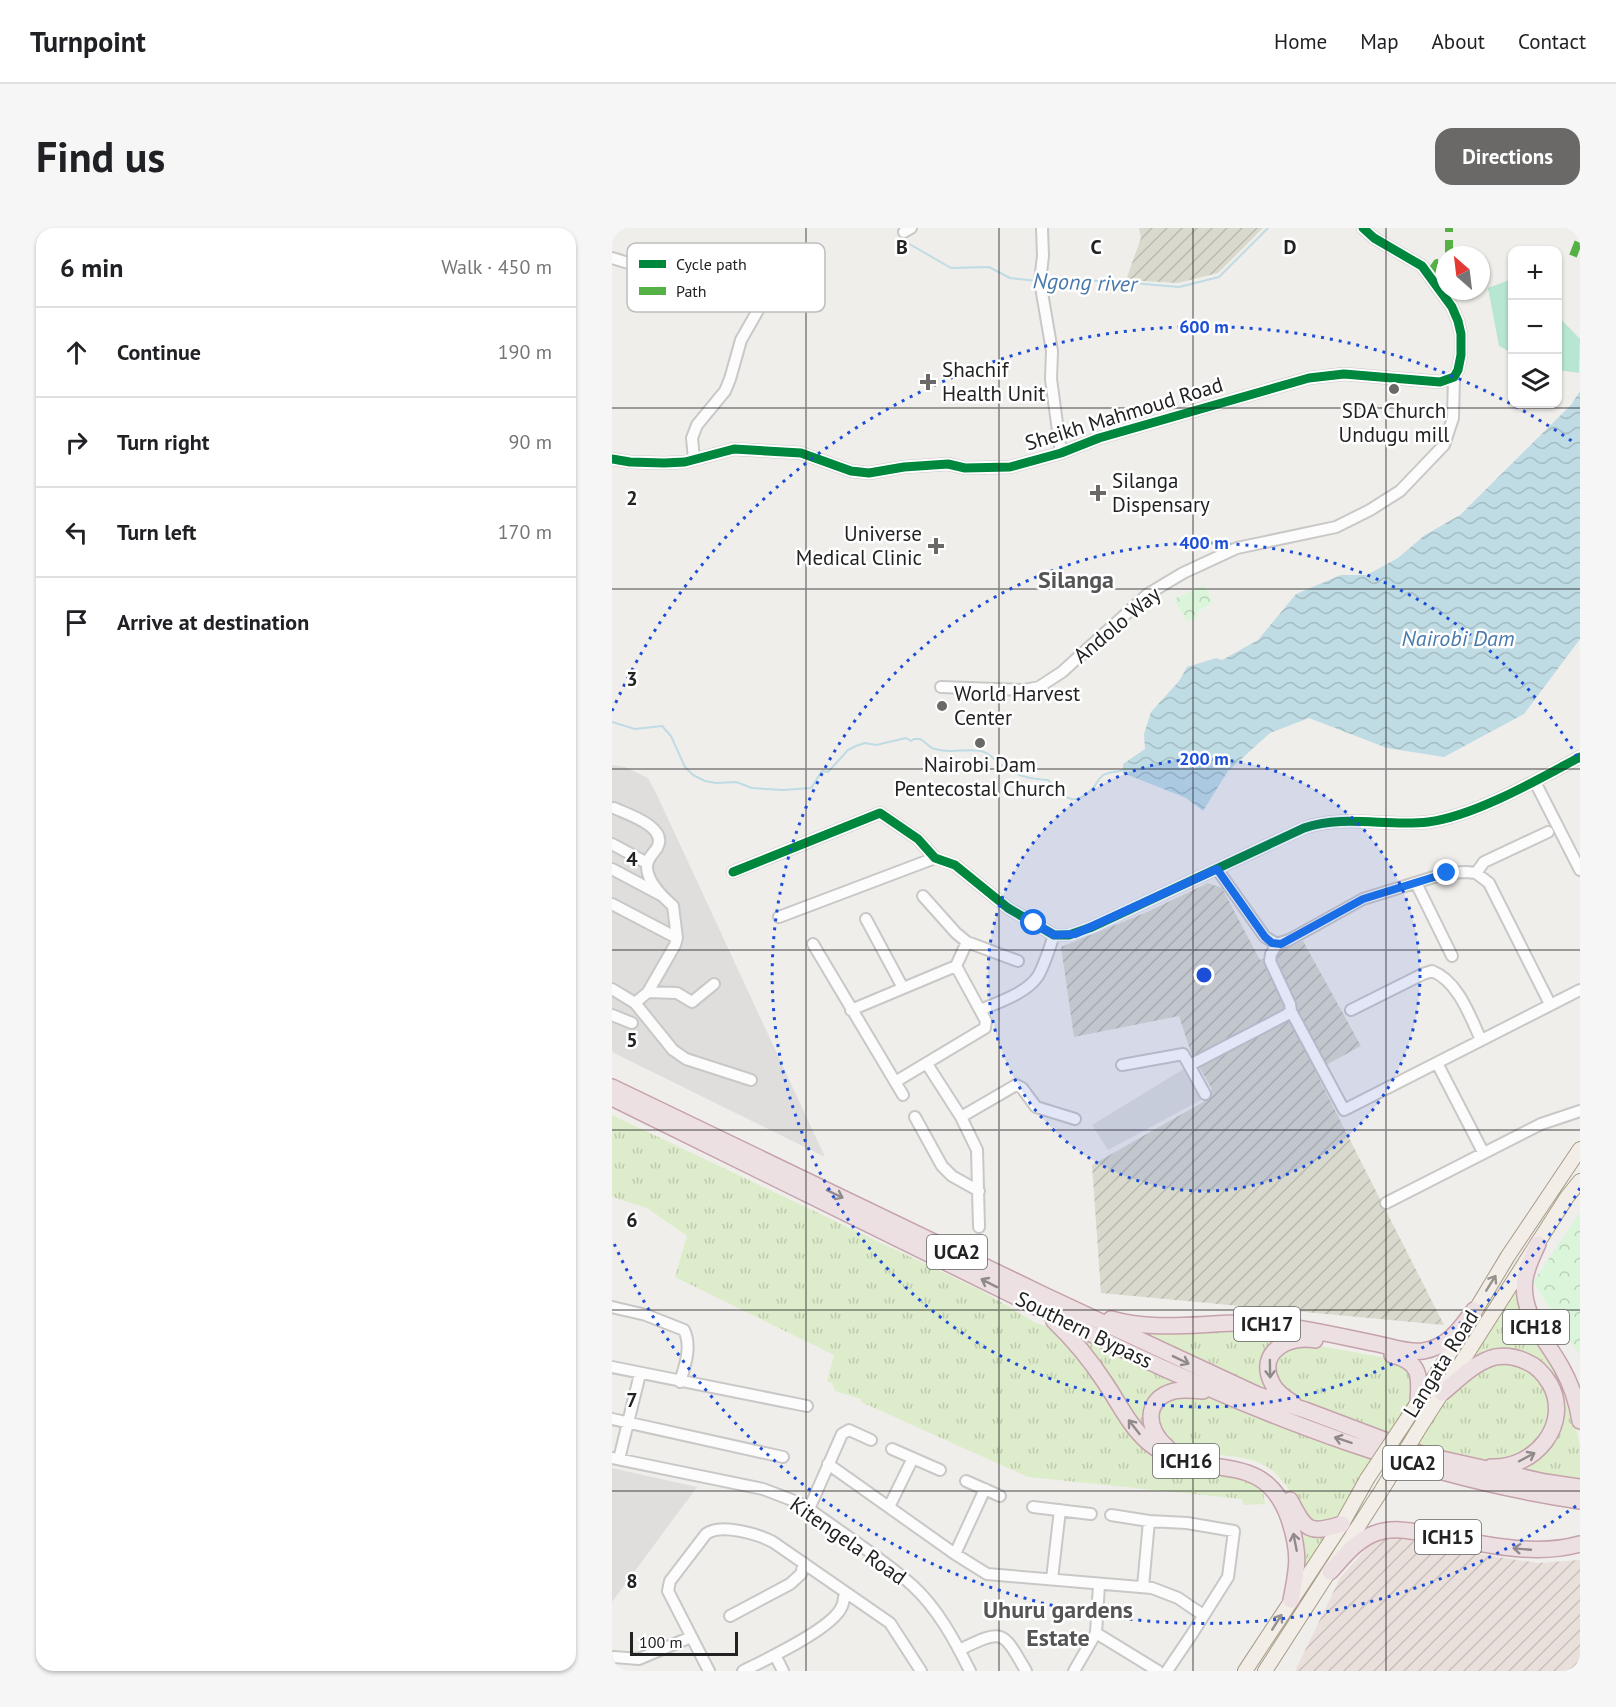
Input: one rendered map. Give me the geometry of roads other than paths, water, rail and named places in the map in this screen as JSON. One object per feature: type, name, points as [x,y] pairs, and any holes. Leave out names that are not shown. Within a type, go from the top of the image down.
[{"type":"highway","name":"Southern Bypass","points":[[612,1087],[1045,1304],[1212,1391],[1287,1422],[1433,1469],[1478,1482],[1580,1501]]},
{"type":"highway","name":"Southern Bypass","points":[[612,1098],[1045,1304],[1258,1395],[1305,1410],[1424,1455],[1545,1482],[1580,1487]]},
{"type":"highway","name":"ICH18","points":[[1538,1244],[1524,1281],[1527,1305],[1539,1333],[1562,1369],[1576,1401],[1580,1421]]},
{"type":"highway","name":"ICH17","points":[[1045,1304],[1144,1326],[1269,1324],[1412,1352],[1436,1348],[1445,1343],[1454,1336],[1474,1310]]},
{"type":"highway","name":"ICH16","points":[[1045,1304],[1084,1352],[1129,1420],[1151,1445],[1167,1455],[1184,1461],[1245,1471],[1271,1485],[1286,1512],[1297,1555],[1297,1575],[1291,1600]]},
{"type":"highway","points":[[1305,1410],[1275,1388],[1268,1370],[1269,1361],[1274,1352],[1281,1345],[1294,1339],[1306,1338],[1329,1342],[1406,1359],[1414,1366],[1418,1375],[1418,1402]]},
{"type":"highway","points":[[1442,1393],[1474,1367],[1502,1356],[1516,1358],[1539,1369],[1556,1397],[1556,1422],[1537,1452],[1525,1460],[1507,1466],[1470,1466]]},
{"type":"highway","points":[[1548,1381],[1576,1401]]},
{"type":"highway","points":[[1212,1391],[1175,1391],[1160,1398],[1150,1418],[1154,1434],[1161,1442],[1179,1452],[1245,1461],[1258,1466],[1278,1481],[1304,1524],[1316,1530],[1342,1524]]},
{"type":"highway","name":"ICH15","points":[[1330,1572],[1360,1542],[1374,1534],[1391,1530],[1420,1532],[1534,1550],[1580,1544]]},
{"type":"main road","name":"Langata Road","points":[[1245,1671],[1342,1524],[1367,1479],[1418,1402],[1541,1204],[1580,1149]]},
{"type":"main road","name":"Langata Road","points":[[1265,1671],[1580,1181]]},
{"type":"street","points":[[1042,228],[1041,281],[1052,351],[1051,379],[1061,453]]},
{"type":"street","points":[[1363,228],[1374,238],[1422,266],[1452,307],[1460,326],[1461,344],[1460,362],[1454,377]]},
{"type":"street","points":[[612,258],[627,263]]},
{"type":"street","points":[[694,459],[692,438],[697,425],[725,391],[741,340],[757,312]]},
{"type":"street","name":"Sheikh Mahmoud Road","points":[[612,459],[664,463],[694,459],[734,449],[801,453],[851,471],[869,472],[948,464],[965,468],[1010,467],[1061,453],[1099,438],[1310,378],[1344,374],[1445,382],[1454,377]]},
{"type":"street","name":"Andolo Way","points":[[940,687],[1024,690],[1039,687],[1062,672],[1148,594],[1183,573],[1237,548],[1336,527],[1370,510],[1400,491],[1444,444],[1453,418],[1454,377]]},
{"type":"street","points":[[733,872],[880,813],[918,839],[935,858],[955,865],[1008,908],[1054,935],[1069,935],[1092,927],[1313,825],[1336,821],[1428,822],[1470,810],[1535,782],[1580,757]]},
{"type":"street","points":[[1535,782],[1580,870]]},
{"type":"street","points":[[614,808],[648,824],[655,830],[659,838],[659,846],[647,863],[649,876],[661,895]]},
{"type":"street","points":[[1476,873],[1484,862],[1548,832]]},
{"type":"street","points":[[612,844],[647,863]]},
{"type":"street","points":[[779,917],[935,858]]},
{"type":"street","points":[[612,869],[661,895],[673,906],[677,938],[675,945],[648,992],[635,1003]]},
{"type":"street","points":[[1217,869],[1265,937],[1277,944]]},
{"type":"street","points":[[1550,1004],[1489,883],[1476,873],[1447,873],[1363,899],[1289,940],[1277,944],[1271,954],[1270,962],[1290,1004],[1291,1011],[1344,1110],[1580,990]]},
{"type":"street","points":[[1416,883],[1452,956]]},
{"type":"street","points":[[923,896],[967,942],[1018,961]]},
{"type":"street","points":[[612,903],[677,938]]},
{"type":"street","points":[[866,920],[903,988]]},
{"type":"street","points":[[980,1010],[999,1002],[1038,976],[1054,935]]},
{"type":"street","points":[[851,1010],[956,966],[967,942]]},
{"type":"street","points":[[813,944],[903,1095]]},
{"type":"street","points":[[895,1082],[983,1030],[986,1021],[956,966]]},
{"type":"street","points":[[1351,1010],[1432,971],[1445,978],[1454,989],[1481,1040]]},
{"type":"street","points":[[648,992],[677,993],[692,1002],[714,984]]},
{"type":"street","points":[[612,989],[635,1003],[673,1050],[686,1059],[751,1080]]},
{"type":"street","points":[[1190,1065],[1291,1011]]},
{"type":"street","points":[[612,1015],[632,1023]]},
{"type":"street","points":[[1122,1065],[1180,1053],[1185,1056],[1205,1094]]},
{"type":"street","points":[[1437,1063],[1483,1152]]},
{"type":"street","points":[[927,1064],[961,1117],[977,1150],[979,1227]]},
{"type":"street","points":[[961,1117],[1018,1086],[1036,1107],[1075,1119]]},
{"type":"street","points":[[1386,1203],[1541,1124],[1580,1111]]},
{"type":"street","points":[[915,1117],[942,1166],[952,1176],[979,1191]]},
{"type":"street","points":[[612,1307],[646,1315],[684,1330],[688,1338],[685,1365],[680,1382]]},
{"type":"street","points":[[612,1367],[807,1406]]},
{"type":"street","points":[[616,1458],[640,1374]]},
{"type":"street","points":[[612,1419],[783,1456]]},
{"type":"street","points":[[808,1509],[844,1432],[850,1430],[871,1440]]},
{"type":"street","points":[[892,1449],[940,1470]]},
{"type":"street","name":"Kitengela Road","points":[[616,1458],[763,1489],[797,1502],[913,1586],[938,1616],[970,1671]]},
{"type":"street","points":[[889,1507],[913,1458]]},
{"type":"street","points":[[828,1464],[987,1574],[1143,1587],[1170,1594],[1203,1615]]},
{"type":"street","points":[[966,1481],[1000,1497]]},
{"type":"street","points":[[955,1554],[985,1489]]},
{"type":"street","points":[[1033,1507],[1091,1514]]},
{"type":"street","points":[[1052,1579],[1060,1510]]},
{"type":"street","points":[[1111,1515],[1149,1521],[1187,1523],[1234,1531],[1228,1577],[1167,1671]]},
{"type":"street","points":[[1143,1587],[1149,1521]]},
{"type":"street","points":[[709,1671],[669,1596],[669,1586],[670,1581],[688,1556],[711,1530],[723,1528],[766,1538],[890,1623],[916,1670]]},
{"type":"street","points":[[730,1616],[790,1584],[801,1574],[804,1563]]},
{"type":"street","points":[[1074,1671],[1096,1632],[1099,1585]]},
{"type":"street","points":[[743,1671],[775,1655],[829,1622],[842,1606],[845,1592]]},
{"type":"street","points":[[1096,1632],[1158,1671]]},
{"type":"street","points":[[959,1650],[989,1636],[1004,1637],[1010,1642],[1026,1671]]},
{"type":"street","points":[[614,1657],[639,1659],[691,1638]]},
{"type":"street","points":[[775,1655],[783,1671]]},
{"type":"water","name":"Nairobi Dam","points":[[1580,391],[1580,639],[1524,714],[1444,757],[1387,748],[1309,718],[1270,733],[1228,771],[1203,811],[1186,798],[1123,773],[1123,764],[1145,749],[1144,734],[1151,712],[1179,681],[1187,667],[1216,658],[1222,660],[1258,640],[1296,594],[1341,575],[1367,575],[1398,558],[1425,535],[1460,515],[1571,405]]},
{"type":"waterway","name":"Ngong river","points":[[1043,281],[1087,279],[1106,283],[1121,282],[1179,287],[1219,277],[1268,228]]},
{"type":"waterway","name":"Ngong river","points":[[904,236],[906,242],[951,268],[989,267],[1010,278],[1037,281]]},
{"type":"waterway","points":[[612,722],[635,729],[662,726],[671,736],[685,767],[693,775],[705,781],[736,782],[752,788],[783,790],[811,788],[822,771],[828,772],[848,750],[865,743],[876,745],[906,738],[911,741],[920,739],[931,747],[941,750],[984,752],[1017,774],[1048,780],[1065,796],[1075,799],[1086,794],[1105,774],[1124,770]]},
{"type":"place","name":"Shachif Health Unit","points":[[928,382]]},
{"type":"place","name":"SDA Church Undugu mill","points":[[1394,389]]},
{"type":"place","name":"Silanga Dispensary","points":[[1098,493]]},
{"type":"place","name":"Universe Medical Clinic","points":[[936,546]]},
{"type":"place","name":"World Harvest Center","points":[[942,706]]},
{"type":"place","name":"Nairobi Dam Pentecostal Church","points":[[980,743]]},
{"type":"district","name":"Silanga","points":[[1076,580]]},
{"type":"district","name":"Uhuru gardens Estate","points":[[1058,1624]]}]
